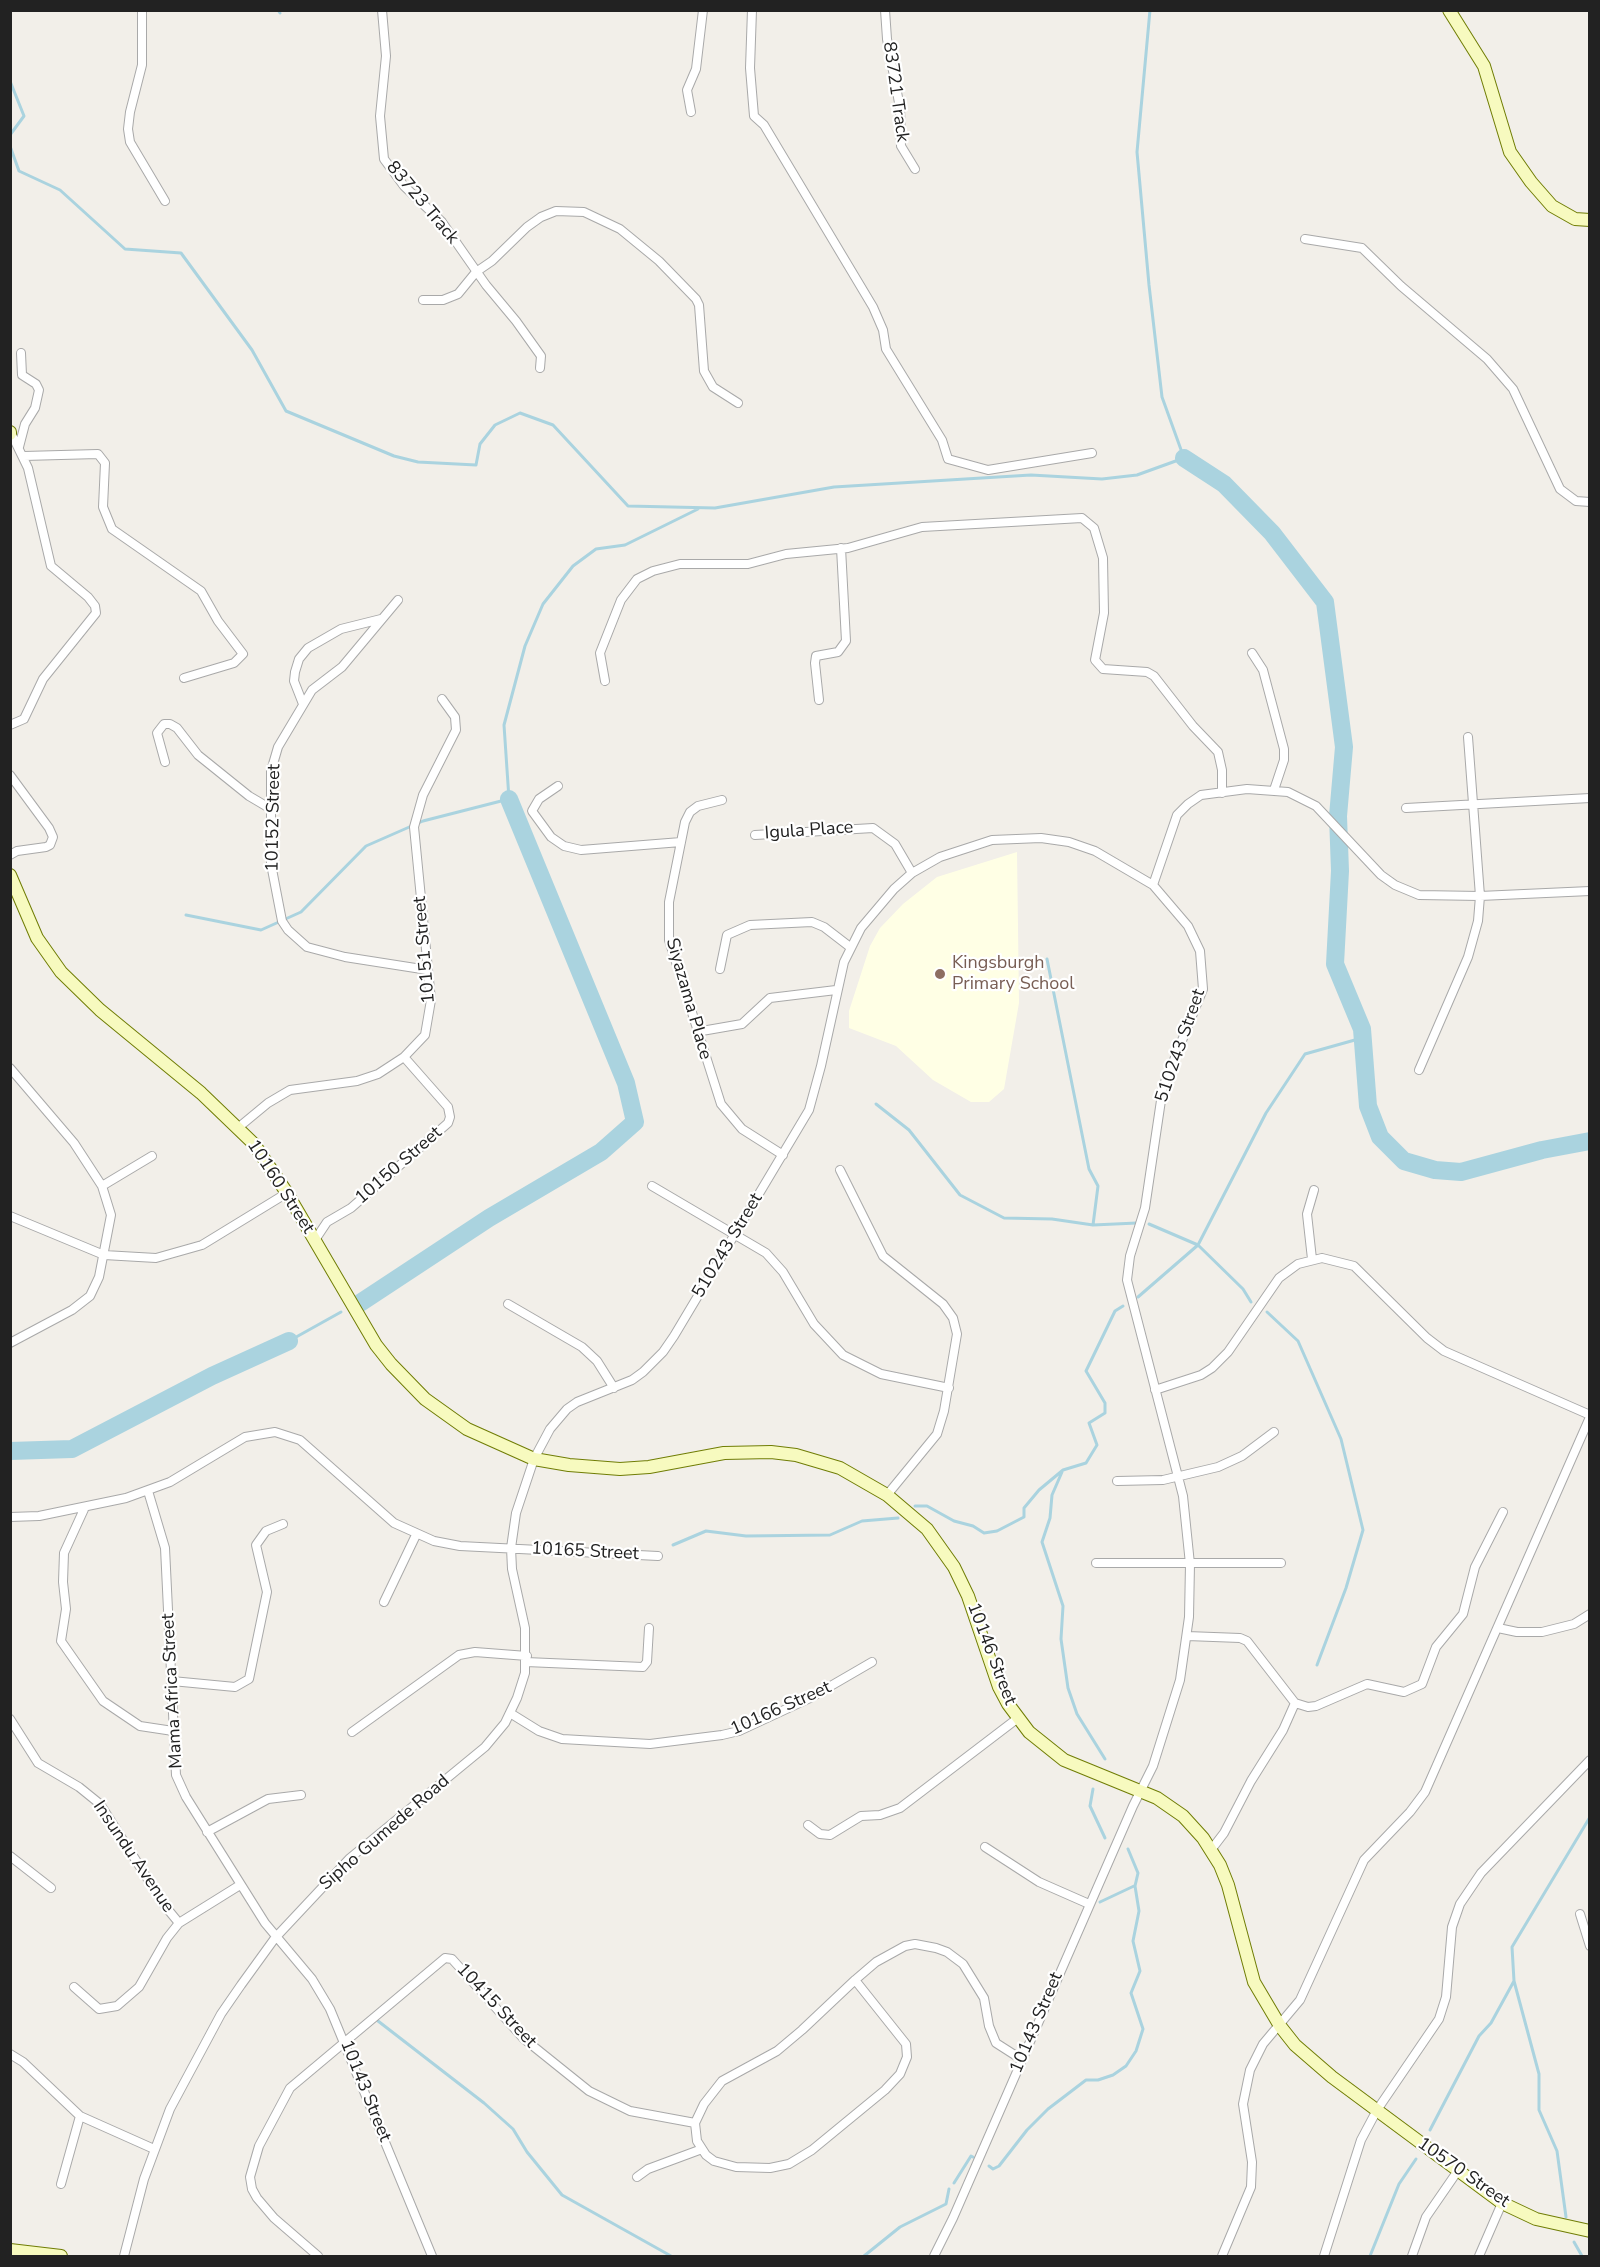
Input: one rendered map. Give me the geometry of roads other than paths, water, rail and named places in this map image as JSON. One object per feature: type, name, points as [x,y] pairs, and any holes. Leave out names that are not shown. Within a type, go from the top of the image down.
[{"type":"street","points":[[142,10],[142,65],[128,129],[130,142],[165,201]]},
{"type":"street","name":"83723 Track","points":[[382,10],[386,56],[380,116],[384,159],[404,186],[442,222],[476,272],[539,353],[542,359],[540,368]]},
{"type":"street","points":[[691,112],[687,90],[696,69],[703,10]]},
{"type":"street","points":[[752,10],[750,68],[754,116],[764,125],[873,307],[883,330],[886,349],[942,440],[948,459],[988,470],[1092,453]]},
{"type":"street","name":"83721 Track","points":[[885,10],[887,39],[900,108],[901,146],[915,169]]},
{"type":"street","points":[[1449,10],[1484,66],[1501,127],[1515,160],[1552,206],[1575,219],[1590,220]]},
{"type":"street","points":[[423,300],[443,300],[458,294],[476,272],[492,261],[527,227],[549,214],[556,211],[576,211],[603,219],[639,244],[696,299],[699,305],[704,371],[713,387],[738,403]]},
{"type":"street","points":[[1305,239],[1362,248],[1401,286],[1486,359],[1512,389],[1538,438],[1560,489],[1576,501],[1590,502]]},
{"type":"street","points":[[19,447],[25,424],[35,408],[39,390],[36,384],[22,375],[21,353]]},
{"type":"street","points":[[10,725],[24,719],[43,679],[96,613],[95,606],[88,597],[51,566],[41,515],[24,456],[11,433]]},
{"type":"street","points":[[24,456],[98,454],[105,463],[103,507],[112,529],[201,591],[218,621],[243,654],[234,663],[184,678]]},
{"type":"street","points":[[605,681],[600,657],[602,647],[625,593],[644,574],[680,564],[748,564],[786,554],[841,548],[922,527],[1076,518],[1088,521],[1094,528],[1103,558],[1104,614],[1095,660],[1104,669],[1136,670],[1154,676],[1189,721],[1218,752],[1222,770],[1222,793]]},
{"type":"street","points":[[819,700],[816,656],[838,652],[846,641],[841,548]]},
{"type":"street","name":"10152 Street","points":[[398,600],[342,667],[312,690],[273,759],[271,809],[273,880],[278,907],[288,930],[307,946],[321,952],[428,970]]},
{"type":"street","points":[[303,704],[294,681],[295,672],[308,648],[341,629],[382,619]]},
{"type":"street","points":[[1252,653],[1263,670],[1284,749],[1284,760],[1274,790]]},
{"type":"street","name":"10151 Street","points":[[239,1127],[268,1102],[290,1090],[366,1079],[404,1057],[425,1035],[429,1024],[431,1000],[414,827],[423,795],[456,730],[455,717],[441,699]]},
{"type":"street","points":[[165,762],[157,733],[164,724],[170,724],[177,728],[208,763],[249,796],[271,809]]},
{"type":"street","points":[[1419,1070],[1475,938],[1480,896],[1468,737]]},
{"type":"street","points":[[10,775],[50,828],[53,837],[46,847],[17,851],[10,855]]},
{"type":"street","points":[[558,786],[539,799],[532,811],[551,837],[564,846],[581,850],[681,843]]},
{"type":"street","points":[[1153,885],[1177,815],[1201,795],[1247,789],[1288,792],[1316,806],[1381,875],[1395,885],[1419,895],[1480,896],[1550,891],[1590,891]]},
{"type":"street","points":[[1406,808],[1590,798]]},
{"type":"street","name":"Siyazama Place","points":[[722,800],[698,806],[690,812],[669,902],[668,934],[696,1032],[721,1104],[742,1129],[783,1155]]},
{"type":"street","name":"Igula Place","points":[[755,835],[873,828],[895,844],[912,873]]},
{"type":"street","name":"510243 Street","points":[[534,1459],[550,1429],[567,1409],[589,1396],[614,1388],[643,1372],[663,1352],[800,1126],[814,1093],[836,990],[850,947],[876,907],[912,873],[940,857],[973,845],[1005,838],[1041,838],[1069,842],[1095,851],[1153,885],[1188,926],[1200,951],[1204,975],[1198,1005],[1163,1087],[1146,1208],[1128,1270],[1129,1293],[1178,1477],[1190,1564],[1187,1636],[1176,1697],[1153,1766],[1141,1790]]},
{"type":"street","name":"10160 Street","points":[[10,875],[37,938],[61,972],[100,1010],[239,1127],[266,1159],[376,1345],[408,1383],[467,1429],[534,1459]]},
{"type":"street","points":[[720,969],[727,935],[750,925],[812,922],[824,927],[850,947]]},
{"type":"street","points":[[696,1032],[742,1024],[770,998],[836,990]]},
{"type":"street","name":"10150 Street","points":[[315,1240],[327,1222],[351,1208],[448,1123],[450,1118],[448,1107],[404,1057]]},
{"type":"street","points":[[10,1068],[63,1128],[102,1186],[111,1215],[95,1288],[81,1304],[10,1343]]},
{"type":"street","points":[[102,1186],[152,1156]]},
{"type":"street","points":[[840,1170],[883,1256],[943,1304],[953,1318],[957,1334],[949,1388],[937,1434],[887,1495]]},
{"type":"street","points":[[652,1186],[759,1247],[775,1261],[814,1324],[843,1355],[881,1374],[949,1388]]},
{"type":"street","points":[[1312,1259],[1306,1221],[1314,1190]]},
{"type":"street","points":[[10,1216],[104,1255],[141,1258],[186,1251],[211,1240],[287,1193]]},
{"type":"street","points":[[1155,1390],[1194,1378],[1212,1368],[1228,1352],[1279,1278],[1312,1259],[1335,1259],[1354,1266],[1427,1338],[1444,1351],[1590,1416],[1425,1792],[1410,1812],[1364,1860],[1300,2000],[1258,2053],[1244,2088],[1243,2113],[1252,2163],[1251,2187],[1222,2256]]},
{"type":"street","points":[[508,1305],[582,1347],[597,1361],[614,1388]]},
{"type":"street","name":"10165 Street","points":[[10,1517],[39,1516],[147,1491],[178,1477],[245,1437],[275,1432],[300,1440],[376,1510],[416,1535],[447,1545],[658,1556]]},
{"type":"street","points":[[1117,1481],[1159,1481],[1230,1462],[1274,1432]]},
{"type":"street","name":"10146 Street","points":[[534,1459],[569,1465],[620,1469],[649,1467],[724,1453],[771,1452],[796,1455],[840,1468],[887,1495],[927,1529],[954,1567],[968,1596],[999,1687],[1017,1718],[1037,1740],[1064,1760],[1141,1790],[1183,1816],[1211,1850],[1228,1886],[1254,1982],[1280,2026],[1312,2061],[1377,2110]]},
{"type":"street","name":"Sipho Gumede Road","points":[[124,2256],[154,2149],[170,2109],[221,2014],[275,1938],[350,1858],[485,1747],[510,1713],[523,1684],[526,1659],[512,1548],[516,1513],[534,1459]]},
{"type":"street","name":"Mama Africa Street","points":[[147,1491],[165,1548],[172,1681],[172,1731],[176,1775],[207,1832],[275,1938]]},
{"type":"street","points":[[85,1507],[64,1553],[63,1582],[66,1609],[60,1641],[99,1696],[109,1706],[147,1729],[172,1731]]},
{"type":"street","points":[[1187,1636],[1240,1638],[1247,1641],[1295,1703],[1308,1707],[1316,1706],[1367,1684],[1404,1692],[1422,1684],[1436,1647],[1463,1614],[1475,1567],[1503,1512]]},
{"type":"street","points":[[172,1681],[235,1687],[249,1679],[267,1600],[267,1585],[256,1545],[266,1531],[283,1524]]},
{"type":"street","points":[[384,1602],[416,1535]]},
{"type":"street","points":[[1096,1563],[1281,1563]]},
{"type":"street","points":[[1498,1628],[1517,1632],[1542,1632],[1574,1624],[1590,1614]]},
{"type":"street","points":[[352,1732],[459,1655],[475,1652],[526,1659],[643,1667],[647,1662],[649,1628]]},
{"type":"street","name":"10166 Street","points":[[510,1713],[539,1731],[562,1738],[650,1744],[722,1735],[739,1731],[810,1698],[872,1662]]},
{"type":"street","points":[[1211,1850],[1224,1833],[1251,1781],[1283,1730],[1295,1703]]},
{"type":"street","points":[[808,1825],[820,1834],[830,1835],[861,1816],[880,1815],[900,1808],[1017,1718]]},
{"type":"street","name":"Insundu Avenue","points":[[10,1719],[38,1763],[79,1787],[99,1804],[165,1906],[179,1923]]},
{"type":"street","points":[[1324,2256],[1355,2155],[1377,2110],[1439,2019],[1446,1997],[1452,1927],[1460,1904],[1481,1873],[1590,1760]]},
{"type":"street","name":"10143 Street","points":[[934,2256],[953,2218],[1141,1790]]},
{"type":"street","points":[[207,1832],[268,1799],[283,1795],[301,1795]]},
{"type":"street","points":[[985,1847],[1039,1882],[1089,1904]]},
{"type":"street","points":[[10,1856],[51,1888]]},
{"type":"street","points":[[74,1987],[99,2009],[117,2006],[139,1987],[167,1938],[179,1923],[240,1885]]},
{"type":"street","points":[[1580,1914],[1590,1946]]},
{"type":"street","name":"10143 Street","points":[[275,1938],[312,1979],[345,2042],[432,2256]]},
{"type":"street","points":[[855,1980],[906,2044],[908,2057],[895,2080],[812,2150],[789,2164],[770,2168],[736,2167],[714,2161],[702,2150],[697,2141],[695,2123],[704,2104],[722,2081],[783,2047],[855,1980],[887,1953],[904,1946],[925,1945],[947,1952],[963,1964],[978,1984],[996,2043],[1021,2059]]},
{"type":"street","name":"10415 Street","points":[[345,2042],[440,1961],[448,1958],[507,2023],[547,2059],[589,2091],[630,2110],[695,2123]]},
{"type":"street","points":[[318,2256],[264,2209],[252,2189],[250,2177],[259,2146],[283,2097],[300,2079],[345,2042]]},
{"type":"street","points":[[10,2054],[23,2062],[80,2116],[154,2149]]},
{"type":"street","name":"10570 Street","points":[[1377,2110],[1457,2172],[1502,2203],[1542,2221],[1590,2231]]},
{"type":"street","points":[[61,2184],[80,2116]]},
{"type":"street","points":[[637,2177],[648,2169],[702,2150]]},
{"type":"street","points":[[1412,2256],[1426,2217],[1457,2172]]},
{"type":"street","points":[[1479,2256],[1502,2203]]},
{"type":"street","points":[[10,2250],[61,2256]]},
{"type":"waterway","points":[[10,146],[19,171],[60,190],[125,249],[181,253],[252,350],[286,411],[394,456],[418,462],[476,465],[480,444],[495,425],[520,413],[553,425],[628,506],[715,508],[834,487],[1031,475],[1102,479],[1137,475],[1184,458],[1162,397],[1137,152],[1150,10]]},
{"type":"waterway","points":[[10,81],[24,116],[10,135]]},
{"type":"waterway","points":[[1184,458],[1224,484],[1272,533],[1325,602],[1344,747],[1338,816],[1340,871],[1335,964],[1362,1029],[1368,1106],[1380,1137],[1404,1161],[1435,1170],[1461,1172],[1542,1150],[1590,1141]]},
{"type":"waterway","points":[[186,915],[261,930],[301,912],[366,846],[423,821],[509,799],[504,725],[525,646],[543,604],[573,566],[596,549],[625,545],[698,509]]},
{"type":"waterway","points":[[360,1303],[489,1218],[601,1152],[635,1122],[626,1083],[509,799]]},
{"type":"waterway","points":[[1047,959],[1089,1169],[1098,1186],[1093,1225]]},
{"type":"waterway","points":[[1138,1297],[1198,1245],[1266,1113],[1305,1054],[1362,1038]]},
{"type":"waterway","points":[[876,1104],[909,1130],[960,1195],[1004,1218],[1052,1219],[1093,1225],[1137,1223]]},
{"type":"waterway","points":[[1149,1224],[1198,1245],[1243,1289],[1251,1302]]},
{"type":"waterway","points":[[915,1506],[927,1506],[954,1521],[973,1526],[984,1533],[997,1531],[1024,1517],[1024,1508],[1039,1490],[1063,1470],[1086,1463],[1097,1445],[1089,1423],[1105,1413],[1105,1403],[1086,1371],[1115,1311],[1123,1306]]},
{"type":"waterway","points":[[289,1341],[341,1312]]},
{"type":"waterway","points":[[1267,1312],[1298,1341],[1341,1439],[1363,1530],[1346,1588],[1317,1665]]},
{"type":"waterway","points":[[10,1451],[72,1449],[212,1376],[289,1341]]},
{"type":"waterway","points":[[1062,1472],[1052,1495],[1050,1518],[1042,1542],[1063,1606],[1061,1639],[1068,1688],[1077,1714],[1105,1759]]},
{"type":"waterway","points":[[673,1545],[706,1531],[746,1536],[830,1535],[862,1521],[898,1518]]},
{"type":"waterway","points":[[1093,1789],[1090,1806],[1105,1838]]},
{"type":"waterway","points":[[1566,2217],[1557,2151],[1539,2110],[1539,2074],[1514,1981],[1512,1947],[1590,1817]]},
{"type":"waterway","points":[[989,2166],[993,2169],[999,2166],[1027,2130],[1048,2109],[1086,2080],[1098,2080],[1113,2075],[1126,2066],[1136,2051],[1143,2029],[1131,1993],[1140,1971],[1133,1941],[1139,1911],[1135,1886],[1138,1873],[1128,1849]]},
{"type":"waterway","points":[[1100,1902],[1134,1886]]},
{"type":"waterway","points":[[1430,2130],[1479,2036],[1491,2023],[1514,1981]]},
{"type":"waterway","points":[[378,2021],[484,2103],[513,2129],[527,2152],[562,2195],[671,2256]]},
{"type":"waterway","points":[[954,2183],[971,2156],[973,2157]]},
{"type":"waterway","points":[[1370,2256],[1399,2184],[1416,2159]]},
{"type":"waterway","points":[[864,2256],[900,2227],[946,2204],[949,2189]]},
{"type":"waterway","points":[[1574,2242],[1582,2256]]},
{"type":"place","name":"Kingsburgh Primary School","points":[[940,974]]}]
